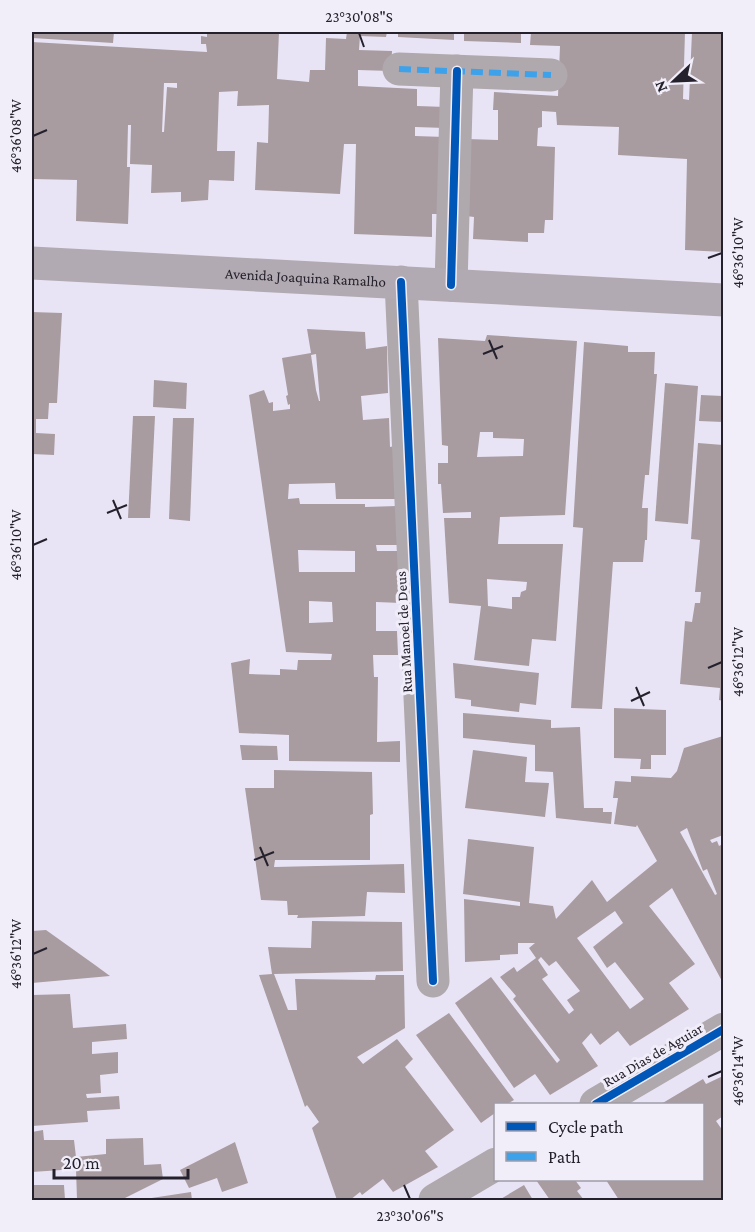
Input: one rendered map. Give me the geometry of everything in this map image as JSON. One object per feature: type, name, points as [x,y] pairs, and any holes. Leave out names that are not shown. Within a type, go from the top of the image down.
[{"type":"main road","name":"Avenida Joaquina Ramalho","points":[[32,263],[723,300]]},
{"type":"street","points":[[399,69],[551,75]]},
{"type":"street","points":[[451,285],[457,71]]},
{"type":"street","name":"Rua Manoel de Deus","points":[[401,282],[433,981]]},
{"type":"street","name":"Rua Dias de Aguiar","points":[[598,1103],[723,1029]]},
{"type":"street","points":[[435,1200],[494,1165]]},
{"type":"building","points":[[32,32],[114,32],[113,43],[32,38]]},
{"type":"building","points":[[207,32],[279,32],[277,79],[309,82],[310,70],[325,70],[326,38],[346,39],[347,32],[387,32],[386,37],[360,36],[359,50],[392,51],[391,71],[358,70],[358,86],[417,89],[417,106],[446,107],[445,128],[415,127],[415,136],[445,137],[444,214],[432,214],[432,237],[354,234],[356,144],[344,144],[340,194],[255,190],[257,142],[268,143],[269,105],[237,106],[238,91],[219,92],[217,151],[235,151],[234,181],[209,180],[208,200],[181,202],[181,192],[151,193],[152,165],[130,164],[131,125],[128,125],[127,167],[130,167],[128,224],[76,221],[77,180],[32,179],[32,42],[207,52],[206,44],[201,44],[201,36],[207,37]],"holes":[[[164,83],[177,83],[177,88],[167,87],[164,132],[162,132]]]},
{"type":"building","points":[[398,32],[454,32],[454,40],[398,37]]},
{"type":"building","points":[[464,32],[521,32],[521,43],[464,41]]},
{"type":"building","points":[[531,32],[685,32],[683,99],[689,100],[692,32],[723,32],[723,252],[685,250],[687,159],[618,155],[619,127],[557,125],[556,112],[542,111],[542,127],[538,128],[537,146],[555,147],[553,220],[545,220],[544,233],[528,233],[528,242],[473,239],[474,217],[466,216],[467,139],[498,140],[498,110],[493,110],[494,92],[558,96],[560,46],[530,45]]},
{"type":"building","points":[[32,312],[62,313],[57,403],[49,403],[48,419],[36,419],[36,433],[55,434],[54,455],[32,454]]},
{"type":"building","points":[[307,329],[365,332],[366,349],[387,346],[388,393],[361,396],[363,420],[389,418],[390,447],[394,446],[396,499],[336,499],[335,483],[289,484],[288,499],[299,498],[300,504],[397,506],[399,545],[376,545],[377,551],[399,551],[401,603],[376,602],[376,631],[397,631],[398,655],[373,655],[374,677],[378,677],[377,742],[400,741],[400,762],[289,761],[289,735],[239,733],[231,663],[250,659],[249,674],[280,675],[280,669],[297,670],[298,660],[331,660],[332,654],[286,652],[249,395],[264,390],[269,403],[273,402],[273,411],[290,409],[286,396],[288,395],[282,358],[311,353]],"holes":[[[316,354],[320,401],[316,390],[311,355]],[[298,550],[355,551],[355,572],[299,572]],[[309,601],[332,602],[333,622],[309,623]]]},
{"type":"building","points":[[487,335],[577,341],[565,515],[500,517],[498,544],[563,544],[556,641],[532,639],[529,666],[474,660],[481,606],[449,603],[444,518],[471,518],[471,512],[443,513],[441,484],[438,484],[438,463],[448,463],[448,446],[442,445],[438,338],[485,341]],"holes":[[[480,432],[493,432],[493,438],[524,439],[523,456],[477,457]],[[487,579],[527,582],[526,590],[521,592],[520,597],[512,597],[512,609],[488,606]]]},
{"type":"building","points":[[584,342],[628,346],[628,352],[655,352],[654,374],[657,374],[649,475],[645,475],[642,508],[648,508],[647,540],[645,540],[643,562],[613,562],[602,709],[571,708],[583,528],[573,527]]},
{"type":"building","points":[[154,380],[187,383],[186,409],[153,407]]},
{"type":"building","points":[[665,383],[698,386],[688,524],[655,521]]},
{"type":"building","points":[[701,395],[723,396],[723,422],[699,421]]},
{"type":"building","points":[[133,416],[155,416],[150,518],[128,518]]},
{"type":"building","points":[[173,418],[194,418],[190,521],[169,519]]},
{"type":"building","points":[[698,443],[723,445],[723,701],[719,700],[720,688],[680,684],[685,621],[692,622],[695,603],[700,603],[701,592],[695,592],[700,540],[691,539]]},
{"type":"building","points":[[453,663],[539,673],[536,705],[520,703],[519,712],[471,706],[471,700],[455,698]]},
{"type":"building","points":[[614,708],[666,710],[666,755],[651,755],[651,769],[640,769],[641,759],[614,758]]},
{"type":"building","points":[[463,713],[551,720],[551,728],[580,727],[584,808],[603,808],[603,812],[612,812],[611,824],[556,818],[553,772],[535,771],[535,745],[463,738]]},
{"type":"building","points":[[723,736],[723,835],[710,840],[712,843],[717,841],[719,846],[723,844],[723,983],[672,888],[649,906],[695,964],[669,983],[689,1009],[630,1046],[618,1031],[600,1045],[591,1033],[582,1043],[598,1066],[550,1095],[535,1074],[514,1088],[455,1003],[491,977],[557,1063],[560,1060],[513,999],[516,996],[500,977],[514,967],[517,972],[536,958],[529,948],[535,943],[518,943],[518,954],[500,955],[500,960],[465,962],[464,899],[520,906],[520,902],[463,894],[468,839],[534,847],[529,903],[553,906],[556,919],[592,880],[607,902],[657,861],[637,825],[636,827],[614,824],[618,798],[613,798],[615,781],[631,782],[631,776],[671,778],[677,771],[684,748]],"holes":[[[687,828],[703,871],[707,869],[717,894],[715,895],[680,832]],[[615,911],[623,923],[593,947],[607,968],[615,962],[644,999],[630,1009],[577,938]],[[541,957],[549,966],[556,961],[580,991],[567,1000],[574,1010],[569,1014],[542,979],[548,975],[538,960]]]},
{"type":"building","points":[[240,745],[277,746],[278,760],[242,760]]},
{"type":"building","points":[[473,750],[527,757],[525,782],[549,783],[545,817],[465,808]]},
{"type":"building","points":[[274,770],[372,772],[373,814],[370,815],[370,860],[275,860],[274,867],[404,864],[405,893],[367,892],[365,916],[297,918],[298,915],[288,915],[287,901],[261,900],[245,788],[274,788]]},
{"type":"building","points":[[312,921],[402,922],[403,971],[274,974],[288,1010],[297,1010],[295,979],[375,980],[376,975],[404,975],[405,1028],[357,1057],[363,1064],[397,1039],[413,1059],[405,1067],[454,1130],[425,1151],[438,1167],[393,1192],[383,1179],[362,1195],[360,1192],[350,1200],[337,1200],[312,1128],[319,1122],[307,1105],[305,1107],[259,975],[272,974],[268,947],[311,948]]},
{"type":"building","points":[[46,930],[110,976],[32,983],[32,931]]},
{"type":"building","points":[[70,994],[73,1028],[126,1024],[127,1039],[92,1042],[92,1054],[118,1052],[118,1073],[100,1075],[101,1093],[86,1094],[87,1098],[119,1096],[120,1109],[87,1111],[88,1122],[32,1126],[32,995]]},
{"type":"building","points":[[449,1013],[514,1100],[509,1103],[494,1103],[494,1114],[481,1123],[416,1035]]},
{"type":"building","points":[[723,1076],[723,1116],[716,1121],[723,1131],[723,1200],[619,1200],[607,1181],[704,1181],[704,1103],[663,1103],[703,1079],[706,1084]]},
{"type":"building","points":[[43,1130],[44,1140],[74,1140],[76,1157],[106,1154],[106,1139],[143,1138],[144,1165],[161,1164],[163,1179],[121,1200],[77,1200],[76,1169],[32,1172],[32,1132]]},
{"type":"building","points":[[235,1142],[248,1183],[222,1192],[217,1178],[189,1188],[180,1170]]},
{"type":"building","points":[[537,1181],[576,1181],[581,1188],[577,1191],[584,1200],[550,1200]]},
{"type":"building","points":[[32,1185],[64,1185],[65,1200],[32,1200]]},
{"type":"building","points":[[524,1185],[533,1200],[499,1200]]},
{"type":"building","points":[[191,1192],[192,1200],[145,1200],[145,1199]]},
{"type":"marked path","points":[[399,69],[551,75]]},
{"type":"cycle path","points":[[451,285],[457,71]]},
{"type":"cycle path","points":[[401,282],[433,981]]},
{"type":"cycle path","points":[[598,1103],[724,1029]]}]
